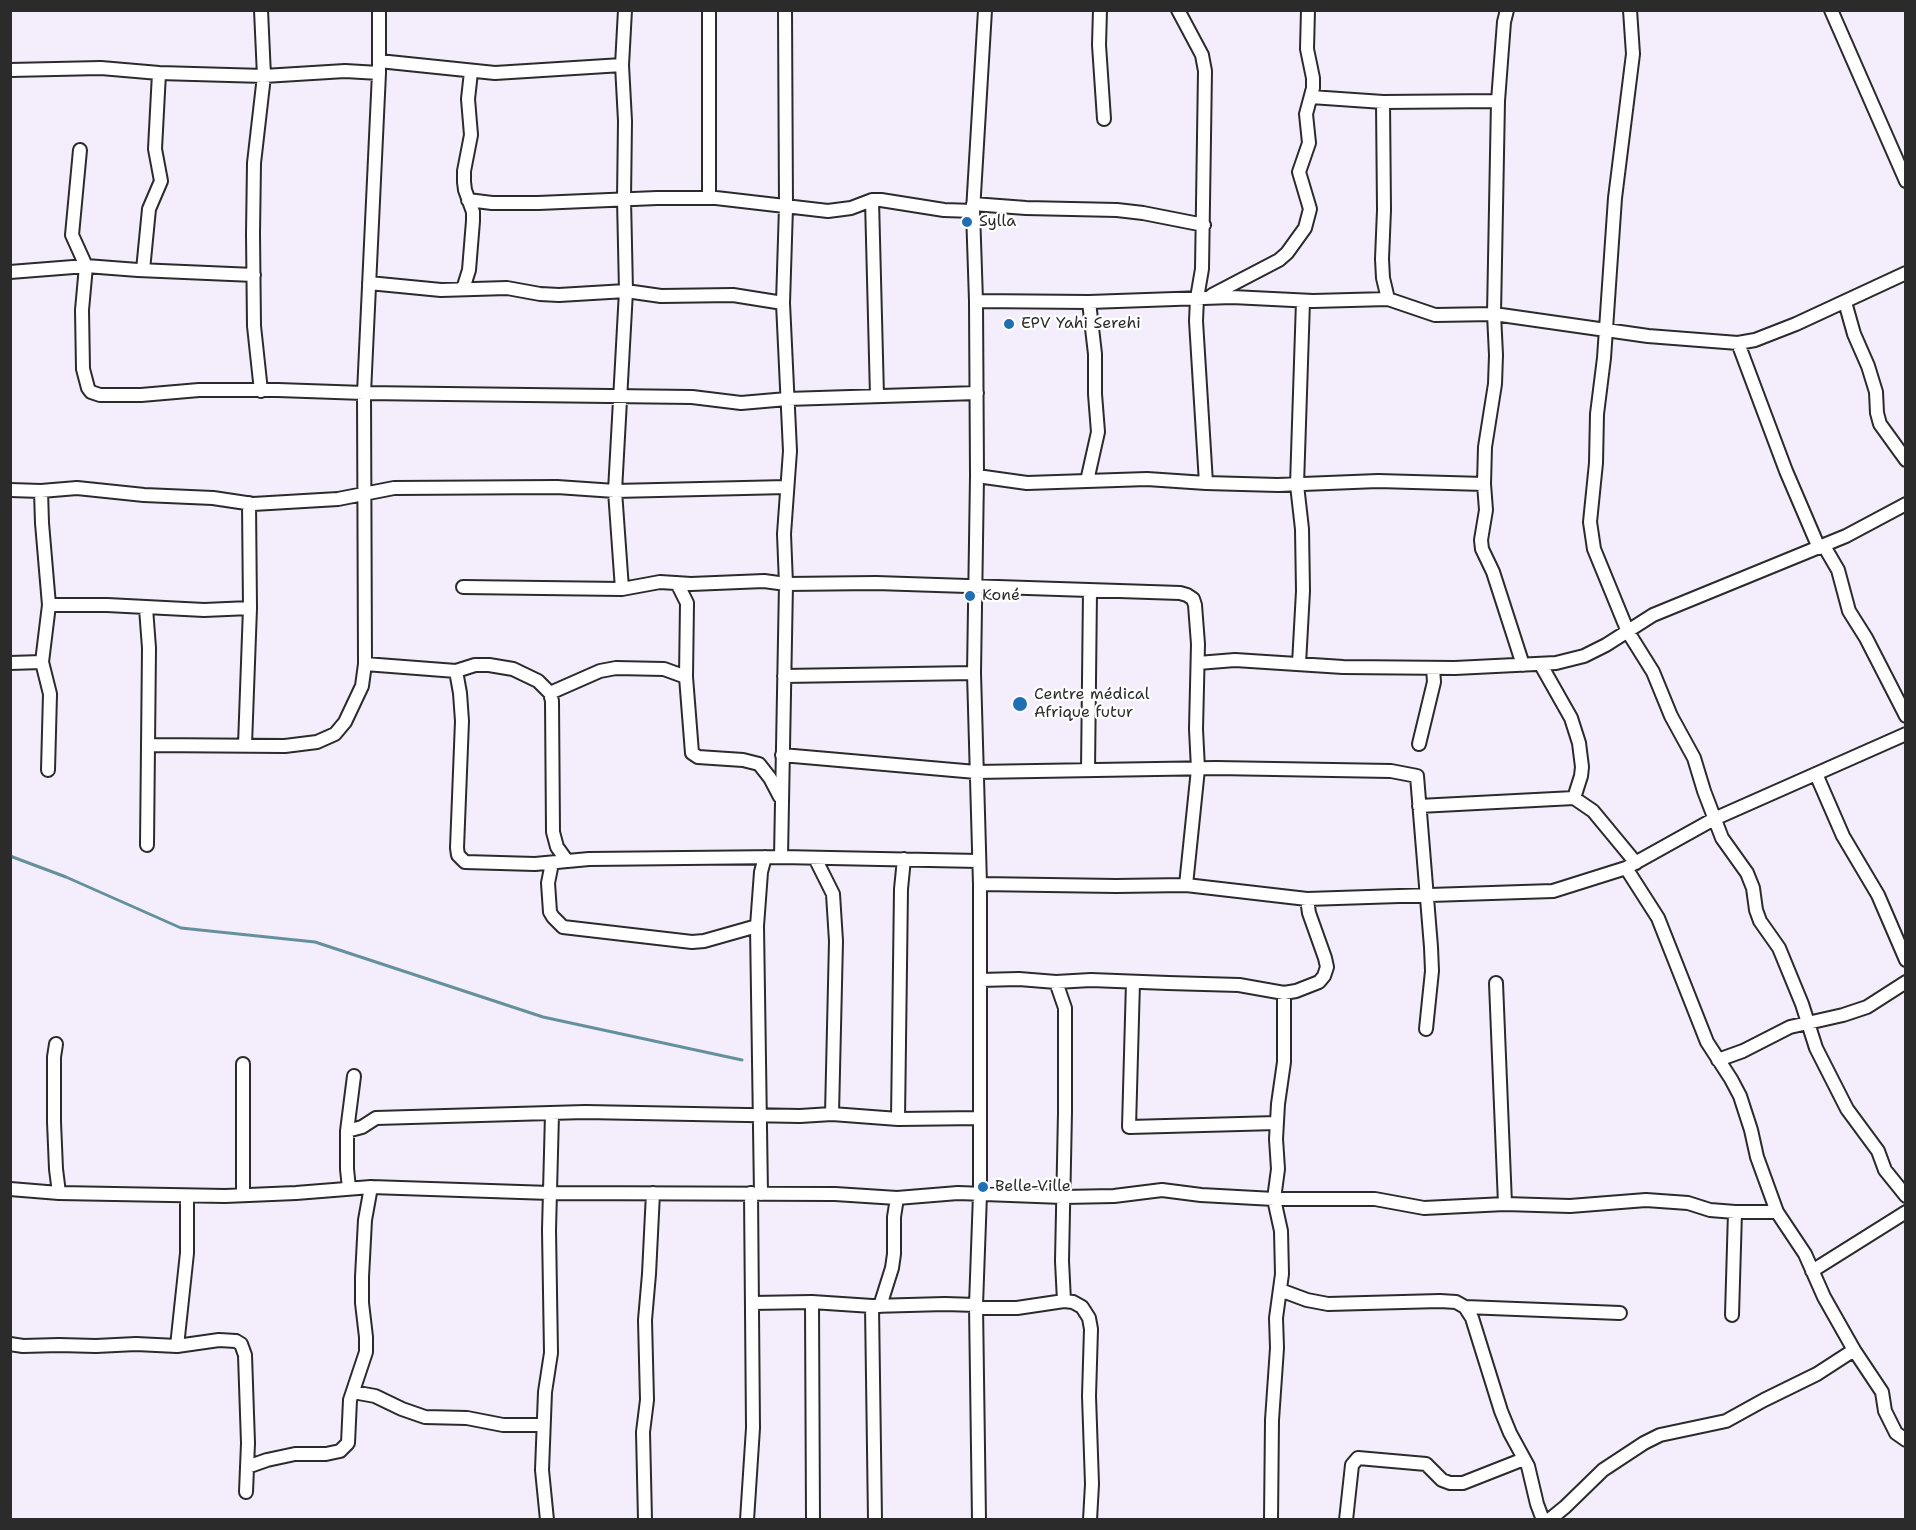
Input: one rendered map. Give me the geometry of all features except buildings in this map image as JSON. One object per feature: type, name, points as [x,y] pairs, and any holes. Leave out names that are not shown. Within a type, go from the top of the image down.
[{"type":"street","points":[[261,10],[264,76],[254,163],[254,326],[261,391]]},
{"type":"street","points":[[149,745],[305,745],[335,734],[353,708],[362,686],[365,664],[364,393],[379,67],[379,10]]},
{"type":"street","points":[[622,589],[615,491],[626,291],[625,120],[622,65],[625,10]]},
{"type":"street","points":[[709,198],[710,10]]},
{"type":"street","points":[[781,857],[786,585],[784,534],[790,451],[783,303],[786,207],[785,10]]},
{"type":"street","points":[[979,1520],[976,1306],[980,1194],[980,884],[974,673],[977,476],[973,207],[985,10]]},
{"type":"street","points":[[1100,10],[1099,45],[1104,120]]},
{"type":"street","points":[[1178,10],[1202,55],[1205,71],[1202,298],[1196,339],[1206,483]]},
{"type":"street","points":[[1202,298],[1279,260],[1305,228],[1310,209],[1299,172],[1309,143],[1306,114],[1313,78],[1307,49],[1308,10]]},
{"type":"street","points":[[1508,10],[1504,22],[1498,101],[1495,384],[1485,447],[1486,510],[1481,540],[1482,549],[1493,572],[1524,665]]},
{"type":"street","points":[[1630,10],[1633,54],[1615,198],[1597,414],[1596,464],[1590,522],[1594,549],[1628,632],[1653,672],[1671,716],[1694,758],[1722,838],[1747,873],[1753,888],[1760,921],[1779,948],[1816,1048],[1847,1109],[1878,1151],[1885,1170],[1905,1196]]},
{"type":"street","points":[[1831,10],[1905,181]]},
{"type":"street","points":[[10,70],[101,68],[159,73],[264,76],[379,67],[495,73],[622,65]]},
{"type":"street","points":[[463,289],[469,270],[473,221],[465,190],[464,171],[471,135],[468,99],[471,72]]},
{"type":"street","points":[[143,270],[149,209],[161,181],[155,149],[159,73]]},
{"type":"street","points":[[1311,97],[1383,102],[1498,101]]},
{"type":"street","points":[[1383,102],[1382,259],[1383,279],[1388,299]]},
{"type":"street","points":[[80,150],[72,235],[86,266],[83,289],[83,369],[91,392],[100,395],[141,395],[199,390],[692,397],[741,403],[786,399],[976,393]]},
{"type":"street","points":[[468,200],[492,203],[538,203],[709,198],[786,207],[839,210],[872,200],[944,210],[973,207],[1117,210],[1204,225]]},
{"type":"street","points":[[872,200],[877,396]]},
{"type":"street","points":[[10,272],[86,266],[254,275]]},
{"type":"street","points":[[976,301],[1089,302],[1232,297],[1303,301],[1388,299],[1435,315],[1494,314],[1648,336],[1738,343],[1755,340],[1845,302],[1905,273]]},
{"type":"street","points":[[369,283],[441,290],[500,288],[559,295],[626,291],[660,296],[733,295],[783,303]]},
{"type":"street","points":[[1299,664],[1303,561],[1298,485],[1303,301]]},
{"type":"street","points":[[1088,481],[1098,432],[1095,354],[1089,302]]},
{"type":"street","points":[[1845,302],[1854,334],[1876,392],[1880,424],[1905,460]]},
{"type":"street","points":[[1738,343],[1786,471],[1821,547],[1838,570],[1849,611],[1866,638],[1905,716]]},
{"type":"street","points":[[977,476],[1027,483],[1147,479],[1298,485],[1378,481],[1484,484]]},
{"type":"street","points":[[10,490],[41,491],[77,488],[144,495],[213,498],[249,503],[338,499],[393,488],[557,487],[615,491],[788,487]]},
{"type":"street","points":[[41,491],[49,605],[42,662],[50,694],[48,770]]},
{"type":"street","points":[[245,745],[250,608],[249,503]]},
{"type":"street","points":[[1198,663],[1235,660],[1343,667],[1433,668],[1556,663],[1584,656],[1628,632],[1653,615],[1821,547],[1905,504]]},
{"type":"street","points":[[463,587],[622,589],[660,582],[764,581],[786,585],[876,583],[1187,596],[1193,599],[1195,605],[1198,663],[1196,729],[1198,769],[1186,885]]},
{"type":"street","points":[[677,583],[687,603],[686,677],[694,756],[743,760],[759,764],[770,777],[781,799]]},
{"type":"street","points":[[1088,770],[1090,591]]},
{"type":"street","points":[[49,605],[107,605],[204,610],[250,608]]},
{"type":"street","points":[[146,608],[149,648],[147,844]]},
{"type":"street","points":[[10,663],[42,662]]},
{"type":"street","points":[[365,664],[456,671],[475,665],[513,669],[538,681],[550,693],[553,832],[556,847],[567,861]]},
{"type":"street","points":[[1541,665],[1571,718],[1579,743],[1582,767],[1574,798]]},
{"type":"street","points":[[1419,744],[1434,682],[1433,668]]},
{"type":"street","points":[[550,693],[600,671],[616,669],[664,669],[686,677]]},
{"type":"street","points":[[456,671],[462,721],[458,855],[465,862],[552,863],[611,858],[765,857],[979,861]]},
{"type":"street","points":[[784,675],[974,673]]},
{"type":"street","points":[[980,884],[1186,885],[1306,899],[1553,891],[1631,865],[1714,819],[1905,734]]},
{"type":"street","points":[[782,755],[976,772],[1198,769],[1391,771],[1417,776],[1432,971],[1426,1029]]},
{"type":"street","points":[[1816,774],[1844,836],[1878,895],[1905,960]]},
{"type":"street","points":[[1419,806],[1574,798],[1593,811],[1631,865],[1658,918],[1707,1042],[1740,1096],[1757,1157],[1777,1212],[1804,1254],[1854,1350],[1882,1392],[1886,1411],[1896,1433],[1905,1440]]},
{"type":"street","points":[[747,1520],[747,1490],[753,1428],[752,1303],[761,1116],[757,926],[761,872],[765,857]]},
{"type":"street","points":[[815,858],[833,894],[836,941],[832,1114]]},
{"type":"street","points":[[898,1119],[901,889],[904,859]]},
{"type":"street","points":[[552,863],[548,883],[550,912],[563,927],[692,942],[704,941],[757,926]]},
{"type":"street","points":[[980,980],[1239,985],[1284,993],[1296,991],[1319,981],[1324,976],[1327,967],[1306,899]]},
{"type":"street","points":[[1056,982],[1065,1008],[1062,1261],[1064,1301]]},
{"type":"street","points":[[1133,982],[1129,1127],[1277,1123]]},
{"type":"street","points":[[1719,1060],[1743,1051],[1790,1027],[1843,1015],[1867,1006],[1905,982]]},
{"type":"street","points":[[1496,983],[1505,1204]]},
{"type":"street","points":[[1271,1520],[1276,1318],[1283,1249],[1274,1199],[1278,1169],[1278,1104],[1284,1062],[1284,993]]},
{"type":"street","points":[[56,1044],[54,1122],[59,1193]]},
{"type":"street","points":[[243,1064],[243,1194]]},
{"type":"street","points":[[349,1188],[347,1131],[354,1076]]},
{"type":"street","points":[[347,1131],[362,1127],[376,1118],[626,1112],[761,1116],[832,1114],[898,1119],[980,1118]]},
{"type":"street","points":[[547,1520],[542,1470],[543,1425],[550,1353],[548,1286],[552,1114]]},
{"type":"street","points":[[10,1189],[59,1193],[187,1196],[296,1193],[371,1186],[550,1193],[835,1194],[897,1198],[958,1193],[1063,1197],[1114,1196],[1162,1190],[1201,1195],[1274,1199],[1375,1199],[1424,1208],[1505,1204],[1570,1206],[1646,1200],[1688,1203],[1710,1210],[1777,1212]]},
{"type":"street","points":[[247,1467],[295,1454],[326,1454],[340,1450],[348,1443],[349,1410],[366,1352],[362,1277],[365,1220],[371,1186]]},
{"type":"street","points":[[645,1520],[643,1432],[647,1400],[645,1320],[653,1193]]},
{"type":"street","points":[[177,1346],[187,1252],[187,1196]]},
{"type":"street","points":[[875,1520],[876,1306],[892,1268],[897,1198]]},
{"type":"street","points":[[1732,1315],[1735,1212]]},
{"type":"street","points":[[1812,1271],[1905,1212]]},
{"type":"street","points":[[1280,1290],[1307,1300],[1328,1304],[1440,1301],[1456,1302],[1466,1307],[1620,1313]]},
{"type":"street","points":[[752,1303],[812,1302],[876,1306],[945,1304],[1017,1308],[1064,1301],[1073,1302],[1082,1307],[1089,1317],[1091,1329],[1089,1396],[1092,1484],[1090,1520]]},
{"type":"street","points":[[812,1302],[813,1520]]},
{"type":"street","points":[[1466,1307],[1472,1318],[1501,1411],[1528,1466],[1543,1520]]},
{"type":"street","points":[[10,1344],[23,1346],[136,1344],[177,1346],[219,1340],[236,1341],[243,1348],[248,1443],[246,1492]]},
{"type":"street","points":[[1549,1520],[1603,1470],[1644,1443],[1660,1435],[1726,1421],[1817,1374],[1854,1350]]},
{"type":"street","points":[[353,1392],[375,1396],[425,1417],[467,1418],[503,1425],[543,1425]]},
{"type":"street","points":[[1346,1520],[1352,1465],[1358,1458],[1426,1464],[1442,1480],[1450,1484],[1462,1483],[1524,1459]]},
{"type":"waterway","points":[[10,856],[66,877],[181,928],[315,942],[543,1017],[742,1060]]},
{"type":"place","name":"Sylla","points":[[967,222]]},
{"type":"place","name":"EPV Yahi Serehi","points":[[1009,324]]},
{"type":"place","name":"Koné","points":[[970,596]]},
{"type":"place","name":"Centre médical Afrique futur","points":[[1020,704]]},
{"type":"place","name":"Belle-Ville","points":[[983,1187]]}]
